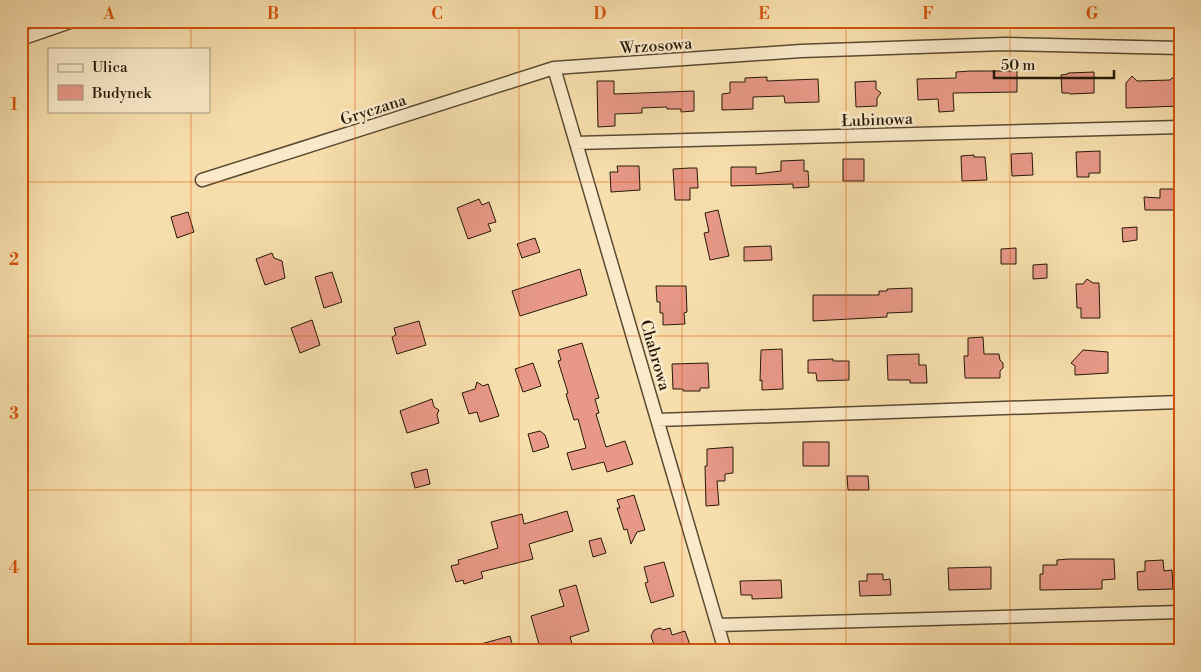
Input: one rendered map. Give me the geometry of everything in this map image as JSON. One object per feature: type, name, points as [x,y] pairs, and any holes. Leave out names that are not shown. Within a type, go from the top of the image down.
[{"type":"street","points":[[21,39],[73,21]]},
{"type":"street","name":"Wrzosowa","points":[[554,68],[802,51],[1005,44],[1180,48]]},
{"type":"street","name":"Chabrowa","points":[[554,68],[725,651]]},
{"type":"street","name":"Gryczana","points":[[202,180],[554,68]]},
{"type":"street","name":"Łubinowa","points":[[576,143],[1180,127]]},
{"type":"street","points":[[658,420],[1180,402]]},
{"type":"street","points":[[718,625],[1180,612]]},
{"type":"building","points":[[1017,71],[1017,92],[953,93],[954,111],[939,112],[938,99],[918,100],[917,79],[956,78],[956,72]]},
{"type":"building","points":[[1180,71],[1180,106],[1126,108],[1126,83],[1132,76],[1137,81],[1170,80]]},
{"type":"building","points":[[1094,72],[1094,93],[1062,93],[1061,75]]},
{"type":"building","points":[[767,77],[767,81],[818,79],[819,102],[785,103],[784,96],[753,97],[753,109],[722,110],[722,94],[730,93],[730,82],[745,82],[745,78]]},
{"type":"building","points":[[597,81],[614,81],[614,94],[694,91],[694,111],[681,112],[681,109],[667,109],[667,107],[642,108],[642,113],[615,114],[615,126],[598,127]]},
{"type":"building","points":[[876,81],[876,89],[881,93],[877,98],[877,106],[856,107],[855,82]]},
{"type":"building","points":[[1100,151],[1100,173],[1089,173],[1089,177],[1077,177],[1076,152]]},
{"type":"building","points":[[1032,153],[1033,175],[1012,176],[1011,154]]},
{"type":"building","points":[[974,155],[974,157],[985,157],[987,180],[962,181],[961,156]]},
{"type":"building","points":[[843,159],[864,159],[864,181],[843,181]]},
{"type":"building","points":[[804,160],[804,171],[808,171],[809,187],[793,188],[793,184],[731,186],[731,167],[756,167],[756,174],[781,171],[781,161]]},
{"type":"building","points":[[617,166],[639,166],[640,190],[611,192],[610,172],[618,172]]},
{"type":"building","points":[[697,168],[698,188],[690,188],[690,200],[675,200],[673,169]]},
{"type":"building","points":[[1160,189],[1180,189],[1180,210],[1145,210],[1144,197],[1160,198]]},
{"type":"building","points":[[479,199],[482,205],[489,202],[496,222],[488,224],[491,231],[468,239],[457,208]]},
{"type":"building","points":[[718,210],[729,256],[710,260],[704,233],[709,232],[705,213]]},
{"type":"building","points":[[188,212],[194,232],[177,238],[171,217]]},
{"type":"building","points":[[1137,227],[1137,240],[1123,242],[1122,228]]},
{"type":"building","points":[[535,238],[540,252],[522,258],[517,244]]},
{"type":"building","points":[[771,246],[772,260],[744,261],[744,247]]},
{"type":"building","points":[[1016,248],[1016,264],[1001,264],[1001,249]]},
{"type":"building","points":[[272,253],[274,258],[282,261],[285,278],[265,285],[256,259]]},
{"type":"building","points":[[1047,264],[1047,278],[1033,279],[1033,265]]},
{"type":"building","points":[[580,269],[587,295],[520,316],[512,291]]},
{"type":"building","points":[[332,272],[342,302],[324,308],[315,277]]},
{"type":"building","points":[[1087,279],[1093,283],[1099,283],[1100,318],[1081,318],[1081,308],[1077,308],[1076,284],[1083,284]]},
{"type":"building","points":[[656,286],[686,286],[687,312],[684,313],[685,324],[663,325],[663,313],[660,313],[660,302],[657,302]]},
{"type":"building","points":[[912,288],[912,312],[887,313],[887,317],[813,321],[813,295],[879,295],[879,291],[887,291],[887,289]]},
{"type":"building","points":[[312,320],[320,345],[300,353],[291,328]]},
{"type":"building","points":[[419,321],[426,345],[397,354],[392,337],[396,335],[394,328]]},
{"type":"building","points":[[983,337],[984,354],[999,354],[1000,360],[1003,363],[1000,378],[965,378],[964,356],[968,356],[968,338]]},
{"type":"building","points":[[582,343],[599,398],[595,399],[599,413],[596,414],[606,447],[625,441],[633,464],[607,472],[604,462],[572,470],[567,453],[586,448],[578,419],[574,420],[566,394],[568,393],[558,361],[561,360],[558,350]]},
{"type":"building","points":[[782,349],[783,389],[762,390],[762,380],[760,381],[761,350]]},
{"type":"building","points":[[1083,350],[1108,352],[1108,373],[1075,375],[1075,366],[1071,363]]},
{"type":"building","points":[[919,354],[919,365],[926,365],[927,383],[910,383],[910,380],[888,380],[887,355]]},
{"type":"building","points":[[833,359],[833,361],[849,361],[849,380],[817,381],[816,373],[808,373],[808,360]]},
{"type":"building","points":[[533,363],[541,386],[523,392],[515,369]]},
{"type":"building","points":[[708,363],[709,388],[700,388],[700,391],[673,389],[672,364]]},
{"type":"building","points":[[477,382],[483,386],[488,384],[499,416],[480,422],[477,412],[469,414],[462,393],[475,389]]},
{"type":"building","points":[[432,399],[434,407],[439,410],[437,415],[439,423],[407,433],[400,411]]},
{"type":"building","points":[[540,431],[545,435],[549,447],[533,452],[528,434]]},
{"type":"building","points":[[803,442],[829,442],[829,466],[803,466]]},
{"type":"building","points":[[733,447],[733,473],[725,474],[725,481],[717,481],[719,505],[706,506],[705,466],[707,466],[707,449]]},
{"type":"building","points":[[427,469],[430,484],[415,488],[411,473]]},
{"type":"building","points":[[847,476],[868,476],[869,490],[848,490]]},
{"type":"building","points":[[634,495],[645,530],[637,532],[631,544],[627,529],[624,530],[617,508],[620,508],[617,500]]},
{"type":"building","points":[[567,511],[573,531],[529,544],[533,559],[481,572],[483,578],[464,584],[463,580],[456,582],[451,566],[459,564],[458,560],[498,548],[491,522],[522,514],[524,524]]},
{"type":"building","points":[[601,538],[606,553],[593,557],[589,541]]},
{"type":"building","points":[[1114,559],[1115,579],[1102,580],[1102,589],[1040,590],[1040,574],[1043,574],[1043,565],[1057,565],[1057,560]]},
{"type":"building","points":[[1163,560],[1164,571],[1172,570],[1173,589],[1138,590],[1137,572],[1145,571],[1145,561]]},
{"type":"building","points":[[664,562],[674,596],[651,603],[645,583],[648,582],[644,567]]},
{"type":"building","points":[[991,567],[991,589],[949,590],[948,568]]},
{"type":"building","points":[[867,574],[883,574],[883,580],[890,579],[891,595],[860,596],[859,581],[867,581]]},
{"type":"building","points":[[781,580],[782,598],[752,599],[752,595],[741,595],[740,581]]},
{"type":"building","points":[[576,585],[589,631],[570,637],[572,644],[541,651],[531,616],[564,606],[559,590]]},
{"type":"building","points":[[660,628],[663,630],[670,628],[672,635],[685,631],[690,645],[671,651],[656,651],[651,636],[654,630]]},
{"type":"building","points":[[510,636],[514,651],[471,651],[470,647]]}]
